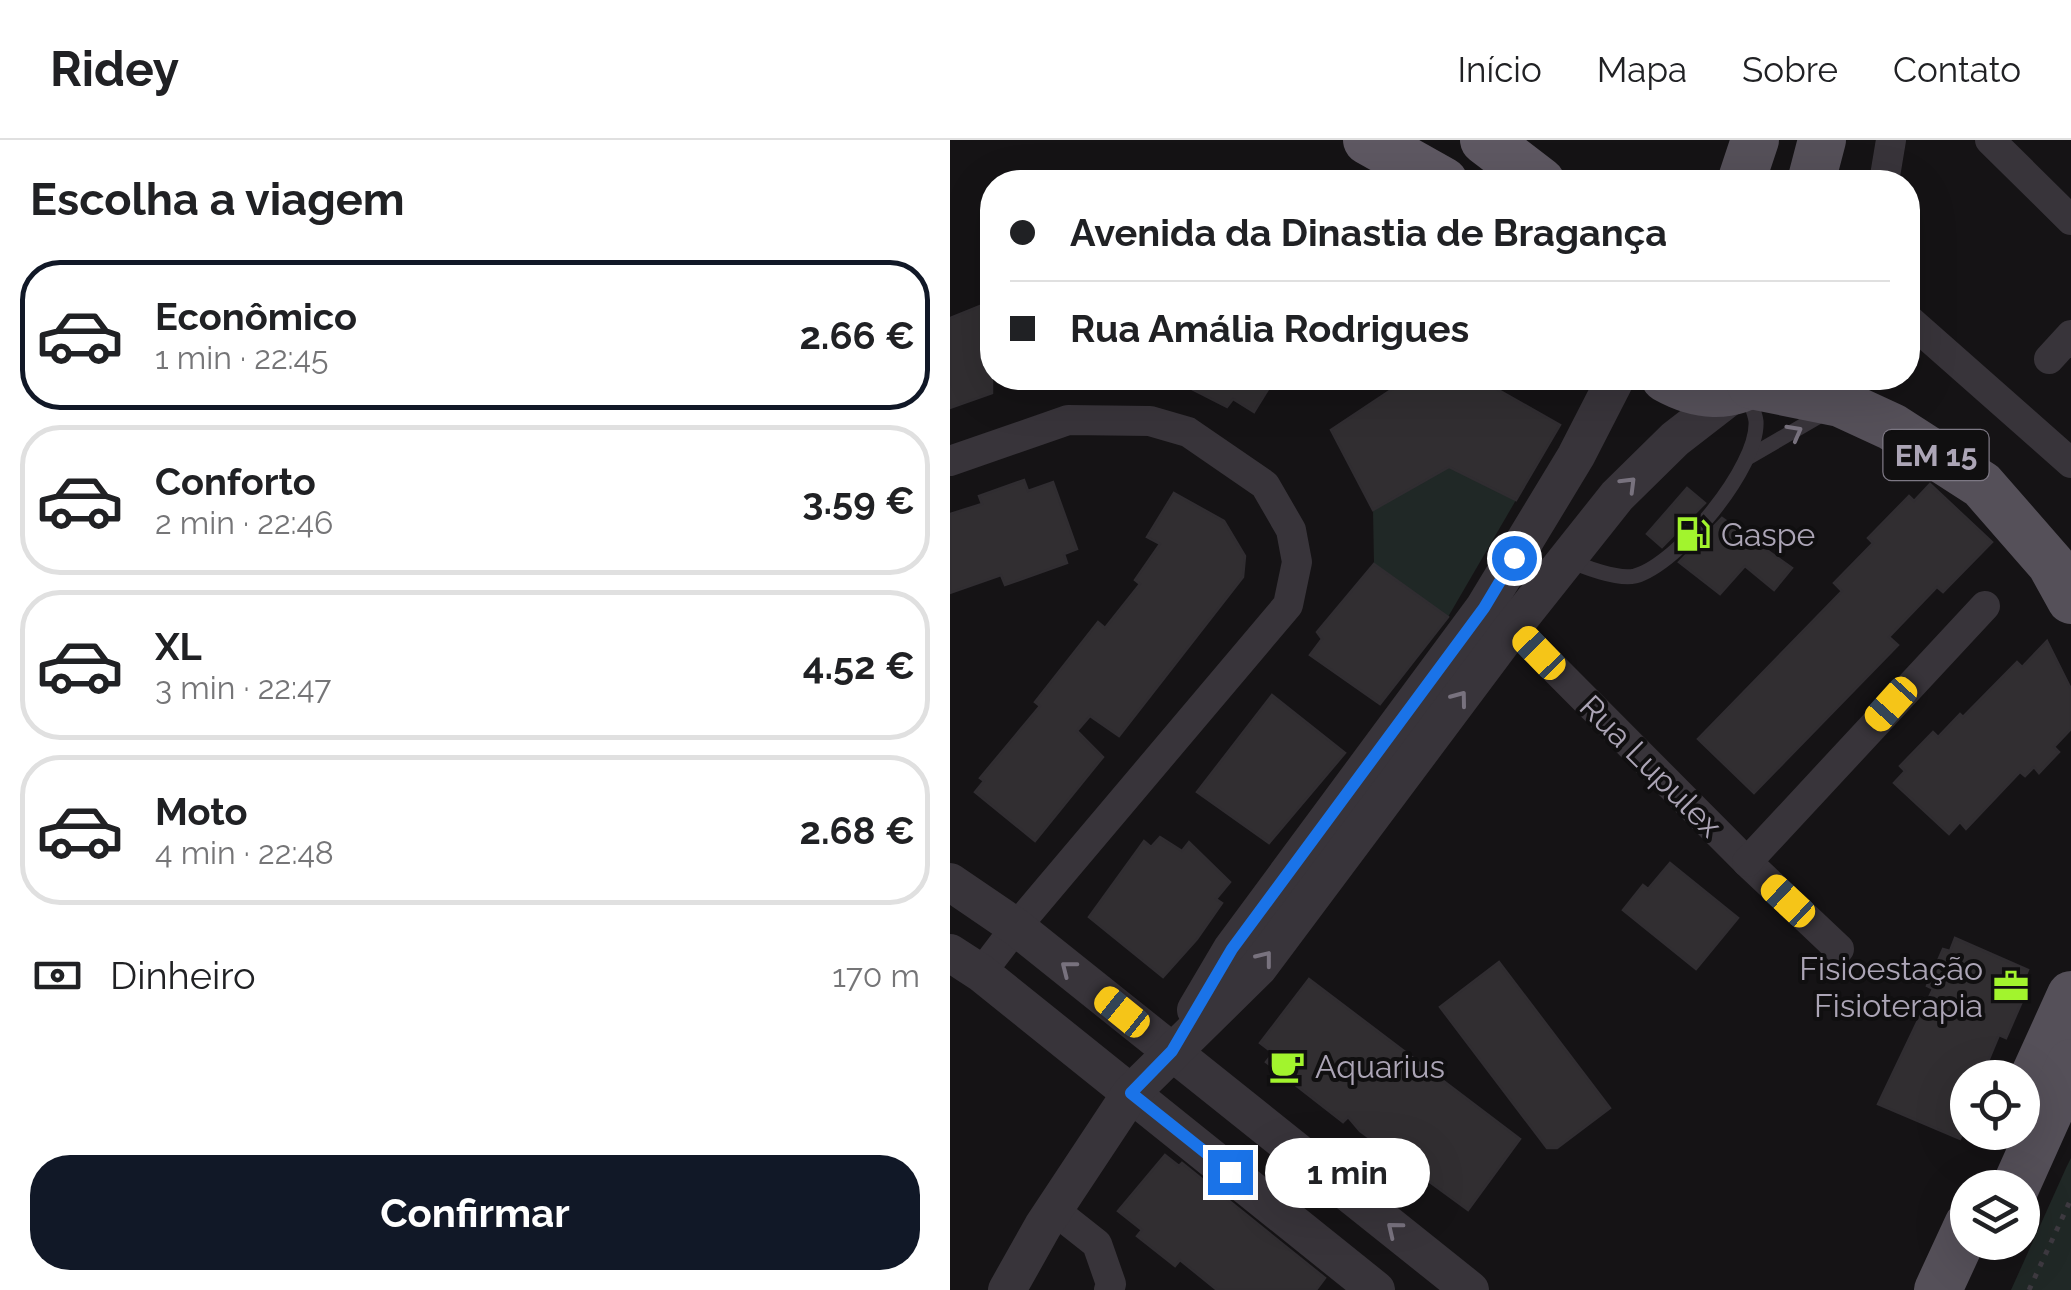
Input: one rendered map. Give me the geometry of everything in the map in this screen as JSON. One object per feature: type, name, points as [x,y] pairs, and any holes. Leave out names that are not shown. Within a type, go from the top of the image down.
[{"type":"highway","points":[[1368,140],[1422,170]]},
{"type":"highway","points":[[1485,140],[1524,170]]},
{"type":"main road","points":[[1745,170],[1756,140]]},
{"type":"main road","points":[[1814,170],[1822,140]]},
{"type":"main road","name":"EM 15","points":[[1686,390],[1712,394],[1728,390]]},
{"type":"main road","name":"EM 15","points":[[1851,390],[1918,414],[2018,486],[2066,563]]},
{"type":"main road","name":"EM 15","points":[[1851,390],[1892,427],[1982,485],[2066,563]]},
{"type":"main road","points":[[2040,1063],[2071,995]]},
{"type":"main road","points":[[2022,1170],[2071,1063]]},
{"type":"main road","points":[[1938,1290],[1952,1260]]},
{"type":"main road","points":[[1968,1290],[1982,1260]]},
{"type":"street","points":[[1886,170],[1891,140]]},
{"type":"street","points":[[1990,140],[2071,220]]},
{"type":"street","points":[[1920,330],[2071,463]]},
{"type":"street","points":[[2049,359],[2071,335]]},
{"type":"street","points":[[1007,1290],[1131,1093],[1258,968],[1513,626],[1618,496],[1675,439],[1742,390]]},
{"type":"street","points":[[1567,559],[1556,541],[1558,528],[1590,478],[1599,454],[1609,393]]},
{"type":"street","points":[[1172,1051],[1232,949],[1484,608],[1609,393]]},
{"type":"street","points":[[950,460],[1068,420],[1150,421],[1188,432],[1265,486],[1292,530],[1296,562],[1288,605],[1016,927],[982,974]]},
{"type":"street","name":"Rua Lupulex","points":[[1747,862],[1985,606]]},
{"type":"street","name":"Rua Lupulex","points":[[1513,626],[1839,949]]},
{"type":"street","points":[[950,882],[1016,927],[1470,1290]]},
{"type":"street","points":[[950,953],[982,974],[1376,1290]]},
{"type":"street","points":[[1054,1210],[1097,1244],[1111,1284],[1109,1290]]},
{"type":"lane","points":[[1567,559],[1587,569],[1632,577],[1672,556],[1712,510],[1749,457],[1756,421],[1750,390]]},
{"type":"lane","points":[[1749,457],[1813,422],[1851,390]]},
{"type":"path","points":[[2029,1290],[2071,1199]]},
{"type":"shaded area","points":[[1449,467],[1516,500],[1448,617],[1374,564],[1373,510]]},
{"type":"shaded area","points":[[2071,1158],[2071,1290],[2011,1290],[2025,1260],[2040,1260],[2040,1226]]},
{"type":"building","points":[[980,306],[980,390],[992,393],[950,408],[950,318]]},
{"type":"building","points":[[1194,390],[1268,390],[1254,412],[1233,399],[1227,407]]},
{"type":"building","points":[[1391,390],[1499,390],[1560,425],[1516,500],[1449,467],[1373,510],[1331,430]]},
{"type":"building","points":[[1024,480],[1028,491],[1053,482],[1077,549],[1064,554],[1067,563],[1005,585],[1001,575],[950,593],[950,514],[982,504],[979,496]]},
{"type":"building","points":[[1930,484],[1992,542],[1943,592],[1937,587],[1889,637],[1898,645],[1754,793],[1698,739],[1842,591],[1834,583],[1873,543],[1868,538],[1909,496],[1914,501]]},
{"type":"building","points":[[1687,488],[1705,503],[1662,547],[1647,534]]},
{"type":"building","points":[[1174,493],[1224,521],[1245,556],[1243,577],[1119,736],[1090,716],[1077,731],[1103,757],[1035,841],[975,792],[984,781],[980,778],[1040,706],[1035,702],[1098,622],[1105,628],[1140,584],[1135,580],[1160,544],[1147,537]]},
{"type":"building","points":[[1722,518],[1792,568],[1774,590],[1745,566],[1720,594],[1679,562]]},
{"type":"building","points":[[1374,564],[1448,617],[1380,704],[1310,655],[1322,639],[1317,632]]},
{"type":"building","points":[[2047,641],[2071,689],[2071,729],[2054,747],[2059,752],[2039,773],[2034,767],[2025,776],[2020,772],[1966,829],[1960,822],[1949,834],[1894,783],[1905,771],[1900,766],[1933,732],[1938,737],[2017,662],[2022,667]]},
{"type":"building","points":[[1272,695],[1345,753],[1269,843],[1197,792]]},
{"type":"building","points":[[1160,837],[1182,851],[1189,842],[1230,882],[1216,899],[1222,903],[1197,939],[1163,977],[1089,917],[1144,841],[1151,847]]},
{"type":"building","points":[[1670,863],[1738,918],[1696,969],[1623,910],[1643,885],[1648,889]]},
{"type":"building","points":[[1955,938],[2028,970],[2021,987],[2027,990],[2006,1038],[1999,1035],[1989,1060],[1950,1060],[1950,1135],[1878,1104],[1933,989],[1927,986],[1943,949],[1950,951]]},
{"type":"building","points":[[1499,962],[1610,1108],[1557,1148],[1547,1148],[1440,1007]]},
{"type":"building","points":[[1309,979],[1520,1139],[1468,1210],[1360,1131],[1348,1117],[1343,1122],[1266,1062],[1273,1053],[1260,1043]]},
{"type":"building","points":[[1165,1155],[1179,1166],[1182,1163],[1325,1278],[1316,1290],[1217,1290],[1180,1260],[1175,1266],[1137,1236],[1142,1230],[1118,1211]]},
{"type":"place","name":"Gaspe","points":[[1693,534]]},
{"type":"place","name":"Fisioestação Fisioterapia","points":[[2011,986]]},
{"type":"place","name":"Aquarius","points":[[1287,1066]]},
{"type":"route","points":[[1230,1172],[1131,1093],[1172,1051],[1232,949],[1484,608],[1514,558]]}]
